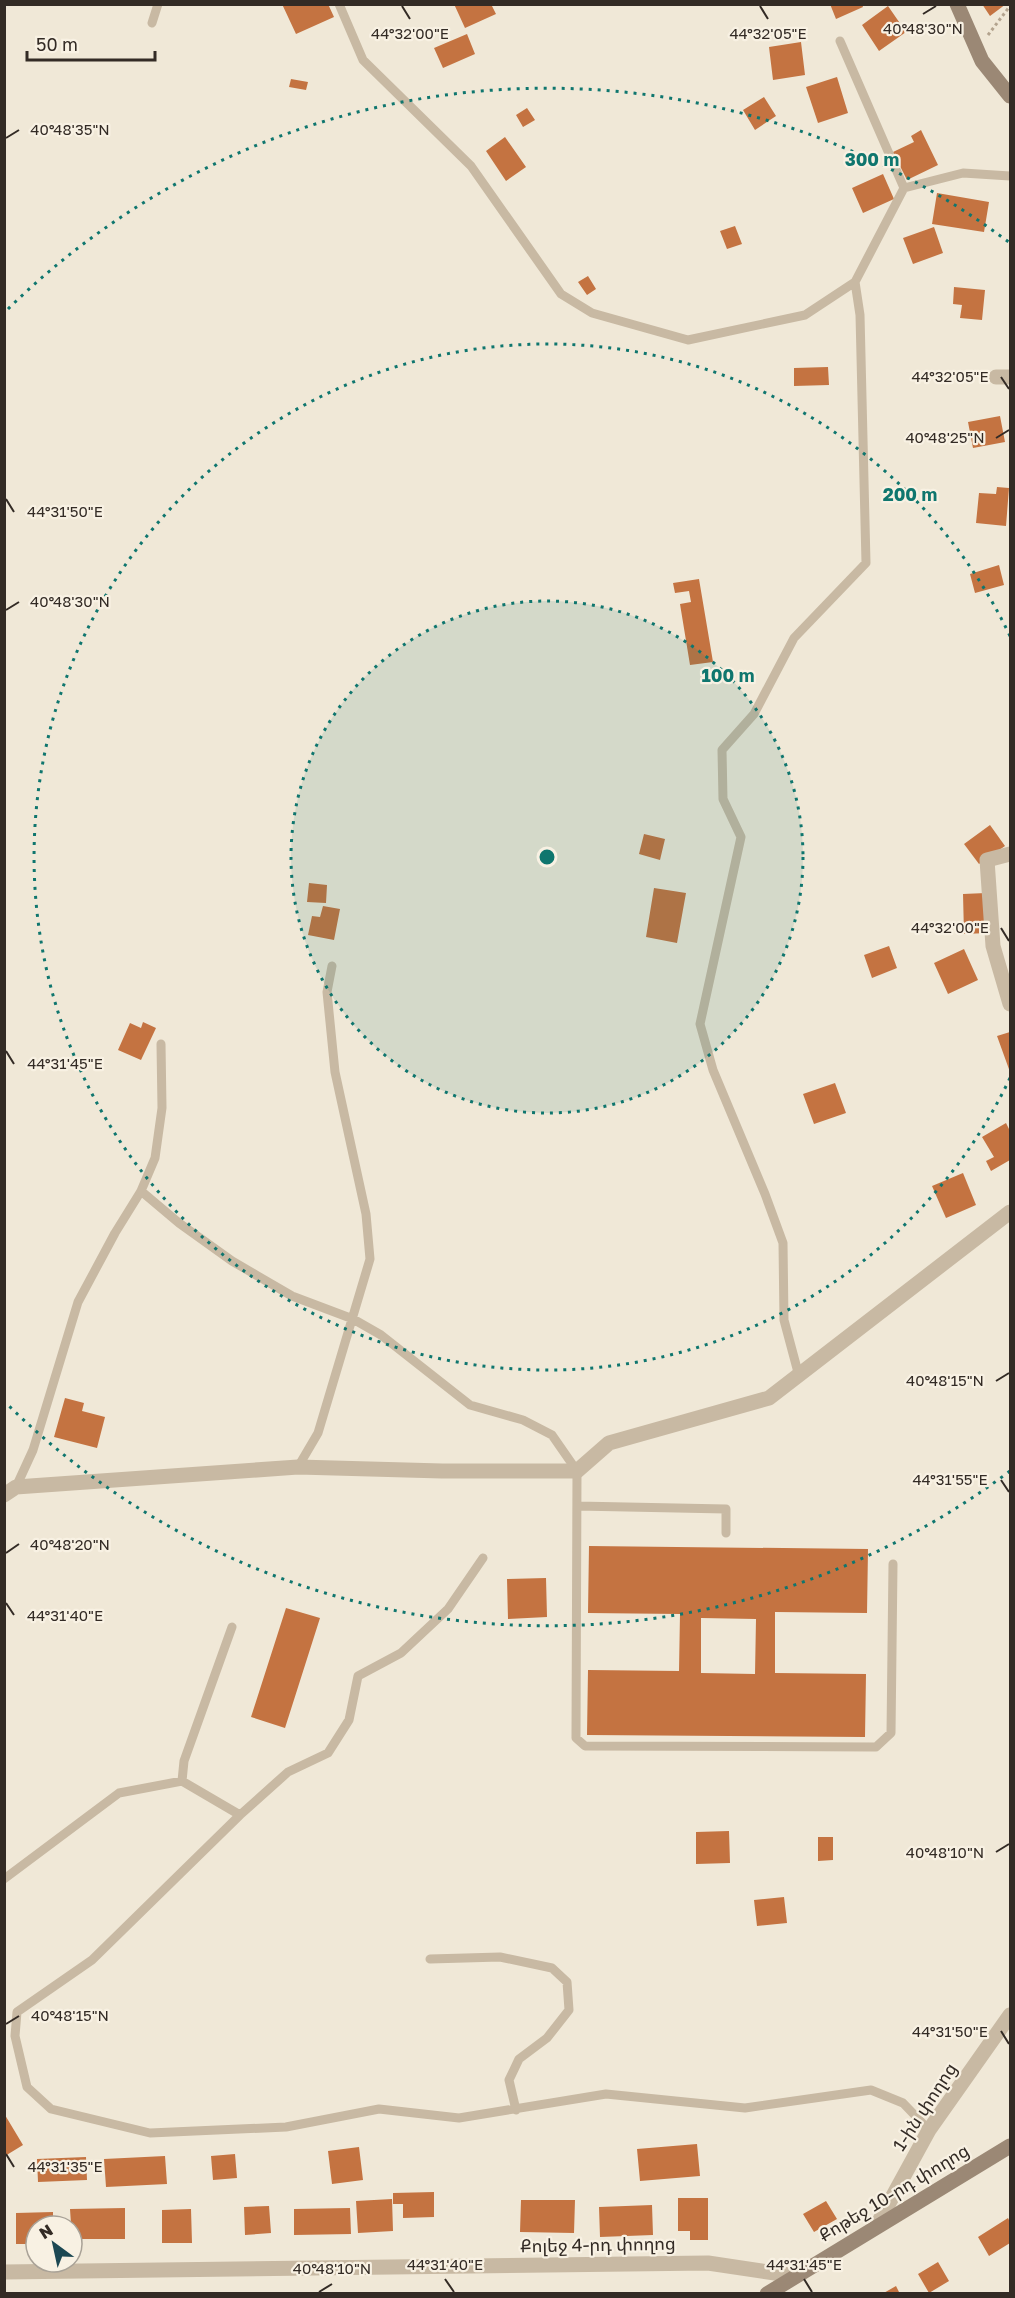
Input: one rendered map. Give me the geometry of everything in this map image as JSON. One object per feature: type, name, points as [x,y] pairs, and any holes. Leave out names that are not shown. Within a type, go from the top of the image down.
[{"type":"street","points":[[957,4],[982,62],[1011,96]]},
{"type":"street","points":[[1011,855],[987,860],[993,946],[1011,1004]]},
{"type":"street","points":[[10,1491],[298,1467],[442,1471],[578,1471],[609,1443],[769,1398],[1011,1212]]},
{"type":"street","name":"1-ին փողոց","points":[[877,2225],[929,2130],[1011,2015]]},
{"type":"street","name":"Քոթեջ 10-րդ փողոց","points":[[767,2294],[1011,2145]]},
{"type":"street","name":"Քոլեջ 4-րդ փողոց","points":[[4,2272],[708,2264],[795,2276]]},
{"type":"lane","points":[[152,23],[158,4]]},
{"type":"lane","points":[[339,4],[363,60],[471,166],[561,294],[592,313],[688,340],[805,315],[855,282],[904,188],[963,173],[1011,176]]},
{"type":"lane","points":[[840,41],[904,188]]},
{"type":"lane","points":[[799,1376],[784,1320],[783,1243],[713,1070],[700,1024],[741,837],[723,799],[722,750],[754,714],[794,638],[866,563],[860,315],[855,282]]},
{"type":"lane","points":[[298,1467],[318,1433],[370,1259],[366,1214],[335,1072],[327,992],[332,966]]},
{"type":"lane","points":[[10,1491],[33,1450],[78,1302],[115,1233],[141,1191],[155,1158],[162,1108],[161,1044]]},
{"type":"lane","points":[[141,1191],[179,1223],[232,1261],[292,1296],[353,1319],[381,1335],[470,1405],[523,1420],[552,1436],[578,1471],[576,1738],[585,1746],[876,1747],[891,1733],[893,1564]]},
{"type":"lane","points":[[577,1506],[726,1509],[726,1533]]},
{"type":"lane","points":[[483,1558],[448,1609],[400,1653],[358,1676],[349,1720],[328,1753],[288,1772],[240,1815],[92,1960],[17,2012],[15,2036],[27,2087],[51,2109],[150,2133],[286,2127],[379,2109],[459,2118],[606,2094],[745,2108],[871,2090],[903,2103],[929,2130]]},
{"type":"lane","points":[[182,1781],[184,1761],[232,1628]]},
{"type":"lane","points":[[4,1879],[119,1793],[182,1781],[240,1815]]},
{"type":"lane","points":[[430,1959],[500,1957],[552,1968],[567,1982],[569,2010],[547,2038],[519,2059],[509,2080],[516,2110]]},
{"type":"path","points":[[991,30],[1011,6]]},
{"type":"building","points":[[282,4],[328,4],[334,17],[296,34]]},
{"type":"building","points":[[454,4],[491,4],[496,14],[465,28]]},
{"type":"building","points":[[830,4],[862,4],[863,7],[836,19]]},
{"type":"building","points":[[982,4],[1006,4],[990,16]]},
{"type":"building","points":[[888,6],[906,32],[879,51],[862,25]]},
{"type":"building","points":[[467,34],[475,54],[443,68],[434,48]]},
{"type":"building","points":[[801,42],[805,75],[773,80],[769,47]]},
{"type":"building","points":[[837,77],[848,113],[818,123],[806,87]]},
{"type":"building","points":[[291,79],[308,82],[306,90],[289,87]]},
{"type":"building","points":[[764,97],[776,116],[755,130],[743,110]]},
{"type":"building","points":[[527,108],[535,120],[523,127],[516,115]]},
{"type":"building","points":[[921,130],[938,165],[907,180],[893,152],[914,142],[911,136]]},
{"type":"building","points":[[505,137],[526,167],[506,181],[486,151]]},
{"type":"building","points":[[883,174],[894,199],[863,213],[852,188]]},
{"type":"building","points":[[937,193],[989,202],[984,232],[932,224]]},
{"type":"building","points":[[735,226],[742,244],[727,249],[720,231]]},
{"type":"building","points":[[934,227],[943,253],[913,264],[903,238]]},
{"type":"building","points":[[588,276],[596,289],[587,295],[578,282]]},
{"type":"building","points":[[954,287],[985,290],[982,320],[960,318],[962,305],[953,304]]},
{"type":"building","points":[[828,367],[829,385],[794,386],[794,368]]},
{"type":"building","points":[[1000,416],[1005,442],[973,448],[968,422]]},
{"type":"building","points":[[997,487],[1009,488],[1006,526],[976,523],[979,493],[996,494]]},
{"type":"building","points":[[999,565],[1004,585],[975,593],[970,574]]},
{"type":"building","points":[[699,579],[713,662],[690,665],[680,604],[691,602],[689,591],[675,593],[673,583]]},
{"type":"building","points":[[990,825],[1005,846],[979,864],[964,844]]},
{"type":"building","points":[[644,834],[665,839],[660,860],[639,854]]},
{"type":"building","points":[[309,883],[327,885],[326,903],[307,902]]},
{"type":"building","points":[[654,888],[686,893],[677,943],[646,937]]},
{"type":"building","points":[[986,893],[988,933],[964,934],[963,894]]},
{"type":"building","points":[[323,906],[340,909],[334,940],[308,935],[312,916],[320,917]]},
{"type":"building","points":[[889,946],[897,968],[872,978],[864,955]]},
{"type":"building","points":[[964,949],[978,980],[948,994],[934,963]]},
{"type":"building","points":[[143,1022],[156,1028],[141,1060],[118,1050],[130,1023],[141,1028]]},
{"type":"building","points":[[1010,1032],[1010,1072],[997,1036]]},
{"type":"building","points":[[835,1083],[846,1113],[814,1124],[803,1094]]},
{"type":"building","points":[[1006,1123],[1010,1131],[1010,1160],[991,1171],[986,1161],[994,1157],[982,1137]]},
{"type":"building","points":[[963,1173],[976,1205],[946,1218],[932,1186]]},
{"type":"building","points":[[65,1398],[84,1403],[82,1411],[105,1417],[97,1448],[54,1437]]},
{"type":"building","points":[[589,1546],[868,1549],[867,1613],[775,1612],[775,1673],[866,1674],[865,1737],[587,1735],[588,1670],[679,1671],[680,1614],[588,1613]],"holes":[[[701,1618],[756,1619],[755,1674],[701,1673]]]},
{"type":"building","points":[[546,1578],[547,1617],[508,1619],[507,1579]]},
{"type":"building","points":[[286,1608],[320,1618],[285,1728],[251,1717]]},
{"type":"building","points":[[729,1831],[730,1863],[696,1864],[696,1832]]},
{"type":"building","points":[[818,1837],[833,1837],[833,1860],[818,1861]]},
{"type":"building","points":[[784,1897],[787,1923],[757,1926],[754,1900]]},
{"type":"building","points":[[5,2115],[23,2145],[5,2156]]},
{"type":"building","points":[[697,2144],[700,2176],[640,2181],[637,2149]]},
{"type":"building","points":[[359,2147],[363,2180],[332,2184],[328,2151]]},
{"type":"building","points":[[235,2154],[237,2178],[213,2180],[211,2156]]},
{"type":"building","points":[[165,2156],[167,2184],[106,2187],[104,2159]]},
{"type":"building","points":[[86,2157],[87,2180],[38,2182],[37,2159]]},
{"type":"building","points":[[434,2192],[434,2217],[403,2218],[403,2204],[393,2204],[393,2193]]},
{"type":"building","points":[[678,2198],[708,2198],[708,2240],[690,2240],[690,2231],[678,2231]]},
{"type":"building","points":[[392,2199],[393,2231],[358,2233],[356,2201]]},
{"type":"building","points":[[521,2200],[575,2200],[574,2233],[520,2232]]},
{"type":"building","points":[[826,2201],[837,2219],[814,2232],[803,2214]]},
{"type":"building","points":[[652,2205],[653,2235],[600,2237],[599,2207]]},
{"type":"building","points":[[269,2206],[271,2233],[245,2235],[244,2207]]},
{"type":"building","points":[[125,2208],[125,2239],[84,2239],[84,2214],[70,2214],[70,2209]]},
{"type":"building","points":[[350,2208],[351,2234],[294,2235],[294,2209]]},
{"type":"building","points":[[191,2209],[192,2243],[162,2243],[162,2210]]},
{"type":"building","points":[[53,2212],[53,2214],[24,2214],[24,2244],[16,2244],[16,2213]]},
{"type":"building","points":[[1008,2218],[1010,2243],[989,2256],[978,2237]]},
{"type":"building","points":[[938,2262],[949,2281],[929,2293],[918,2274]]},
{"type":"building","points":[[896,2286],[900,2294],[882,2294]]}]
